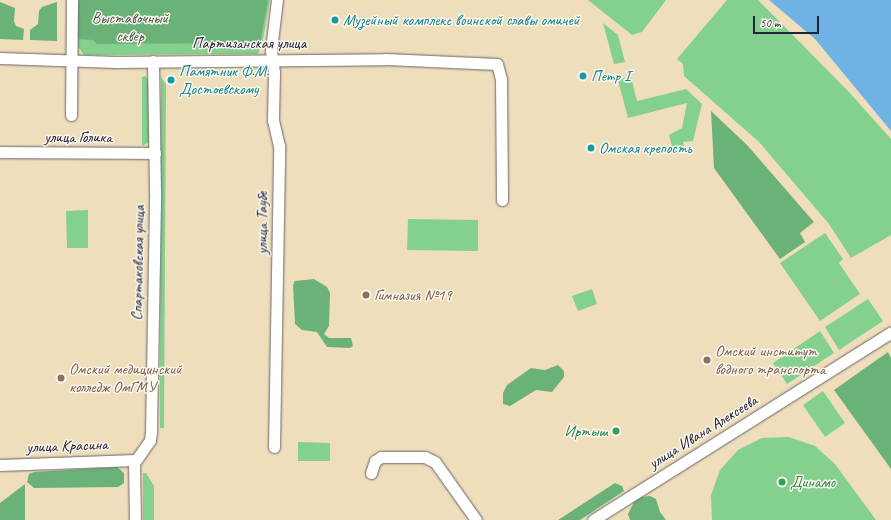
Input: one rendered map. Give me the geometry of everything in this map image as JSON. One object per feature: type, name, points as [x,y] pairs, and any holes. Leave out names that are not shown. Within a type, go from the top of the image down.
[{"type":"street","points":[[71,115],[72,0]]},
{"type":"street","name":"улица Таубе","points":[[274,447],[279,146],[274,120],[274,72],[271,59],[277,0]]},
{"type":"street","name":"Партизанская улица","points":[[0,58],[71,61],[386,59],[497,64],[502,79],[502,200]]},
{"type":"street","name":"Спартаковская улица","points":[[135,460],[146,446],[151,432],[155,153],[153,61]]},
{"type":"street","name":"улица Голика","points":[[0,152],[155,153]]},
{"type":"street","name":"улица Ивана Алексеева","points":[[593,520],[891,332]]},
{"type":"street","points":[[371,473],[375,461],[380,457],[425,457],[434,462],[476,520]]},
{"type":"street","points":[[134,520],[135,460]]},
{"type":"street","name":"улица Красина","points":[[0,465],[135,460]]},
{"type":"green space","name":"Выставочный сквер","points":[[77,0],[270,0],[262,45],[258,54],[84,55],[76,44]]},
{"type":"green space","name":"Выставочный сквер","points":[[79,0],[268,1],[260,43],[97,44],[93,40],[77,39]]},
{"type":"green space","points":[[588,0],[666,0],[642,32],[632,35]]},
{"type":"green space","points":[[727,0],[758,0],[849,92],[891,139],[891,235],[851,258],[829,224],[759,142],[684,76],[683,64],[677,59]]},
{"type":"green space","points":[[0,2],[15,8],[14,21],[16,26],[24,29],[23,40],[0,39]]},
{"type":"green space","points":[[57,2],[57,41],[30,40],[30,30],[38,24],[39,11],[42,7]]},
{"type":"green space","points":[[603,23],[618,35],[625,62],[614,64]]},
{"type":"green space","points":[[145,76],[149,81],[149,142],[142,146],[142,77]]},
{"type":"green space","points":[[161,77],[166,84],[164,428],[160,428]]},
{"type":"green space","points":[[631,77],[637,101],[686,89],[702,104],[693,141],[683,142],[686,152],[674,154],[669,135],[682,128],[687,103],[628,118],[618,80]]},
{"type":"green space","points":[[711,111],[747,145],[814,222],[800,233],[805,242],[780,259],[714,168]]},
{"type":"green space","points":[[88,210],[88,248],[67,248],[66,211]]},
{"type":"green space","points":[[408,219],[478,220],[478,251],[407,250]]},
{"type":"green space","points":[[825,233],[843,259],[839,263],[860,294],[820,321],[780,263]]},
{"type":"green space","points":[[314,279],[327,287],[330,293],[329,326],[324,334],[329,338],[351,338],[353,346],[350,348],[327,347],[317,332],[302,330],[295,324],[293,285],[295,281]]},
{"type":"green space","points":[[592,289],[597,304],[578,311],[572,296]]},
{"type":"green space","points":[[868,299],[883,321],[839,350],[825,327]]},
{"type":"green space","points":[[820,331],[834,353],[787,384],[773,363]]},
{"type":"green space","points":[[888,352],[891,358],[891,469],[834,390]]},
{"type":"green space","points":[[558,365],[564,371],[564,377],[552,392],[536,390],[510,406],[503,404],[503,393],[507,385],[531,368],[545,370]]},
{"type":"green space","points":[[823,391],[845,423],[825,437],[803,405]]},
{"type":"green space","name":"Динамо","points":[[789,437],[815,446],[835,464],[876,520],[712,520],[711,495],[720,470],[738,450],[762,438]]},
{"type":"green space","points":[[298,442],[330,443],[330,461],[298,461]]},
{"type":"green space","points":[[117,467],[124,473],[124,483],[118,487],[34,488],[27,482],[29,474],[34,472]]},
{"type":"green space","points":[[143,473],[146,473],[154,486],[154,520],[143,520]]},
{"type":"green space","points":[[615,483],[622,486],[624,491],[580,520],[558,520]]},
{"type":"green space","points":[[25,484],[25,520],[0,520],[0,503]]},
{"type":"green space","points":[[650,496],[656,499],[660,512],[666,520],[630,520],[628,514],[634,502],[642,497]]},
{"type":"water","points":[[769,0],[891,0],[891,131],[815,39]]},
{"type":"place","name":"Музейный комплекс воинской славы омичей","points":[[335,20]]},
{"type":"place","name":"Петр I","points":[[583,76]]},
{"type":"place","name":"Памятник Ф.М. Достоевскому","points":[[171,80]]},
{"type":"place","name":"Омская крепость","points":[[591,148]]},
{"type":"place","name":"Гимназия №19","points":[[366,295]]},
{"type":"place","name":"Омский институт водного транспорта","points":[[707,360]]},
{"type":"place","name":"Омский медицинский колледж ОмГМУ","points":[[61,378]]},
{"type":"place","name":"Иртыш","points":[[616,431]]},
{"type":"place","name":"Динамо","points":[[782,482]]}]
